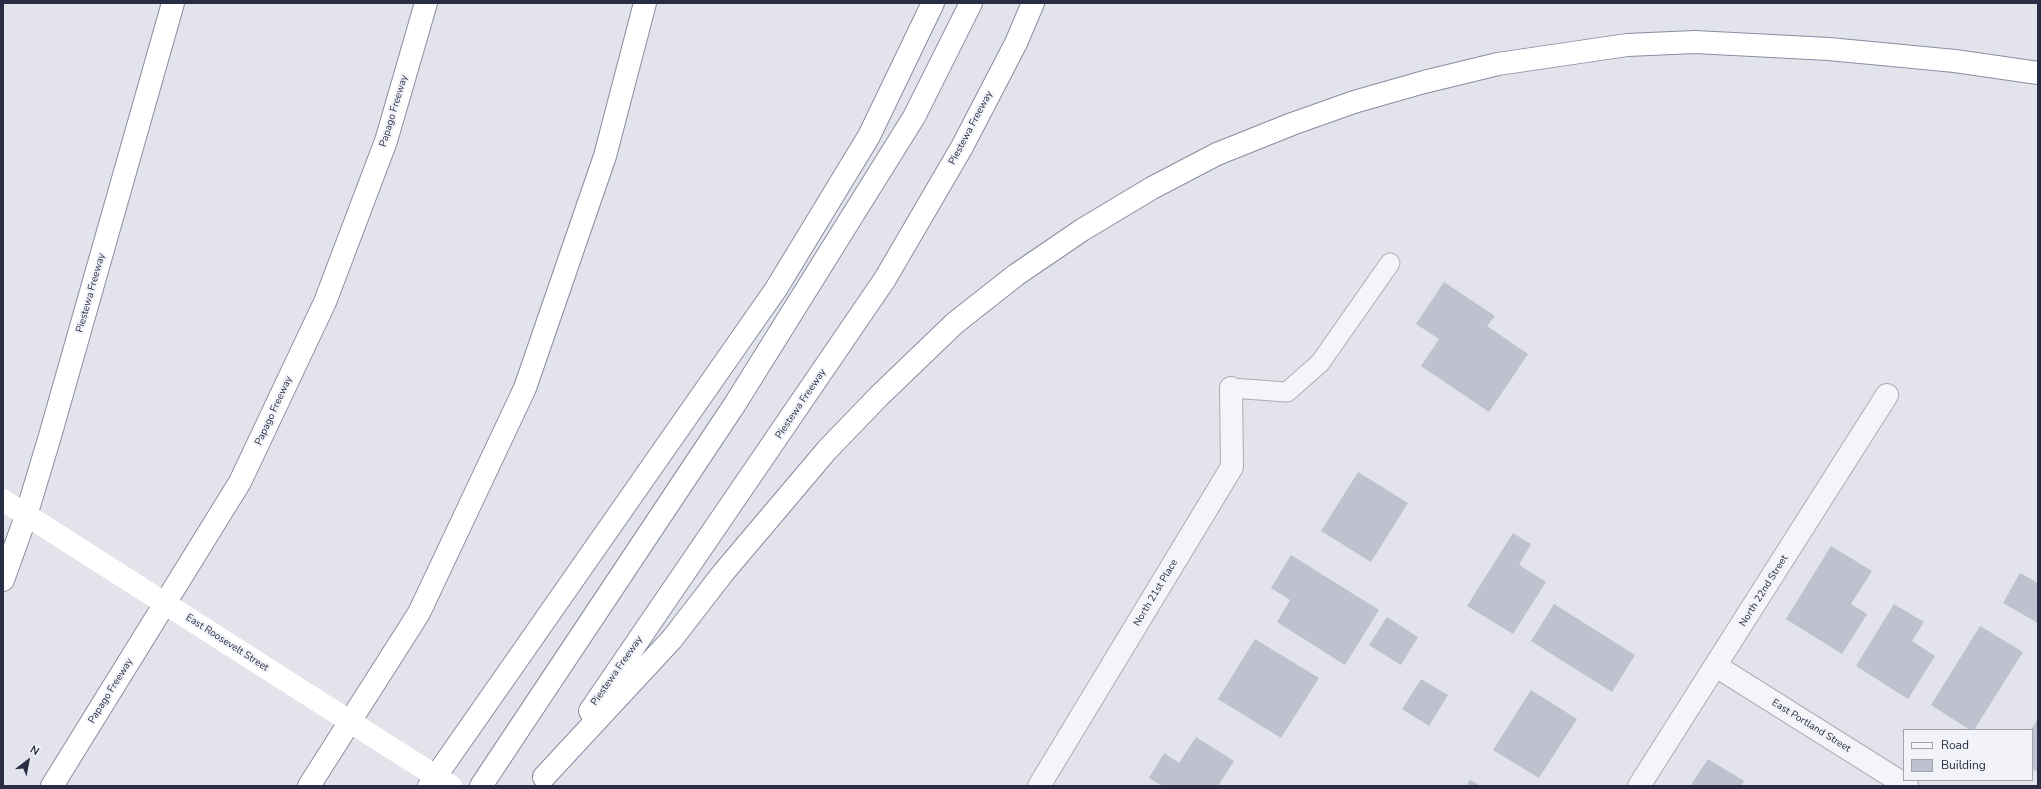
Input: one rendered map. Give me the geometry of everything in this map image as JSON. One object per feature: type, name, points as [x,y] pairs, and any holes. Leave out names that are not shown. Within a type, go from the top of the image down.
[{"type":"main road","name":"Piestewa Freeway","points":[[3,580],[26,519],[173,3]]},
{"type":"main road","name":"Papago Freeway","points":[[52,786],[240,482],[325,302],[386,141],[426,3]]},
{"type":"main road","points":[[308,786],[418,613],[525,388],[605,156],[645,3]]},
{"type":"main road","points":[[428,786],[776,289],[868,136],[933,3]]},
{"type":"main road","points":[[481,786],[739,398],[914,117],[971,3]]},
{"type":"main road","name":"Piestewa Freeway","points":[[541,782],[885,279],[962,147],[1016,42],[1033,3]]},
{"type":"main road","points":[[541,782],[672,639],[724,573],[827,450],[879,396],[955,323],[1016,275],[1082,230],[1152,188],[1217,154],[1292,124],[1354,102],[1424,82],[1498,64],[1627,46],[1695,42],[1829,49],[1955,61],[2038,73]]},
{"type":"main road","name":"East Roosevelt Street","points":[[3,500],[451,786]]},
{"type":"street","name":"North 21st Place","points":[[1039,786],[1232,467],[1231,388]]},
{"type":"street","name":"North 22nd Street","points":[[1639,786],[1887,395]]},
{"type":"street","name":"East Portland Street","points":[[1716,666],[1907,786]]},
{"type":"lane","points":[[1231,388],[1287,392],[1320,363],[1390,263]]},
{"type":"building","points":[[1444,282],[1495,316],[1487,326],[1528,354],[1489,412],[1421,366],[1439,339],[1416,324]]},
{"type":"building","points":[[1358,472],[1408,503],[1371,562],[1321,531]]},
{"type":"building","points":[[1513,533],[1531,544],[1519,565],[1546,582],[1513,634],[1467,606]]},
{"type":"building","points":[[1831,546],[1872,571],[1851,604],[1867,614],[1842,654],[1786,619]]},
{"type":"building","points":[[1291,555],[1379,610],[1345,665],[1277,622],[1290,600],[1271,588]]},
{"type":"building","points":[[2020,573],[2038,583],[2038,623],[2003,603]]},
{"type":"building","points":[[1554,604],[1635,655],[1612,692],[1531,641]]},
{"type":"building","points":[[1894,604],[1924,622],[1912,641],[1935,656],[1908,699],[1856,666]]},
{"type":"building","points":[[1387,617],[1418,637],[1401,665],[1369,645]]},
{"type":"building","points":[[1980,626],[2023,652],[1975,729],[1968,729],[1931,705]]},
{"type":"building","points":[[1255,639],[1319,678],[1281,738],[1218,699]]},
{"type":"building","points":[[1421,679],[1448,695],[1429,726],[1402,709]]},
{"type":"building","points":[[1531,690],[1577,719],[1539,778],[1493,750]]},
{"type":"building","points":[[2038,718],[2038,772],[2033,770],[2033,729],[2032,729]]},
{"type":"building","points":[[1196,737],[1234,761],[1218,786],[1162,786],[1149,778],[1164,753],[1179,763]]},
{"type":"building","points":[[1708,759],[1744,781],[1741,786],[1690,786]]},
{"type":"building","points":[[1470,780],[1481,786],[1466,786]]}]
